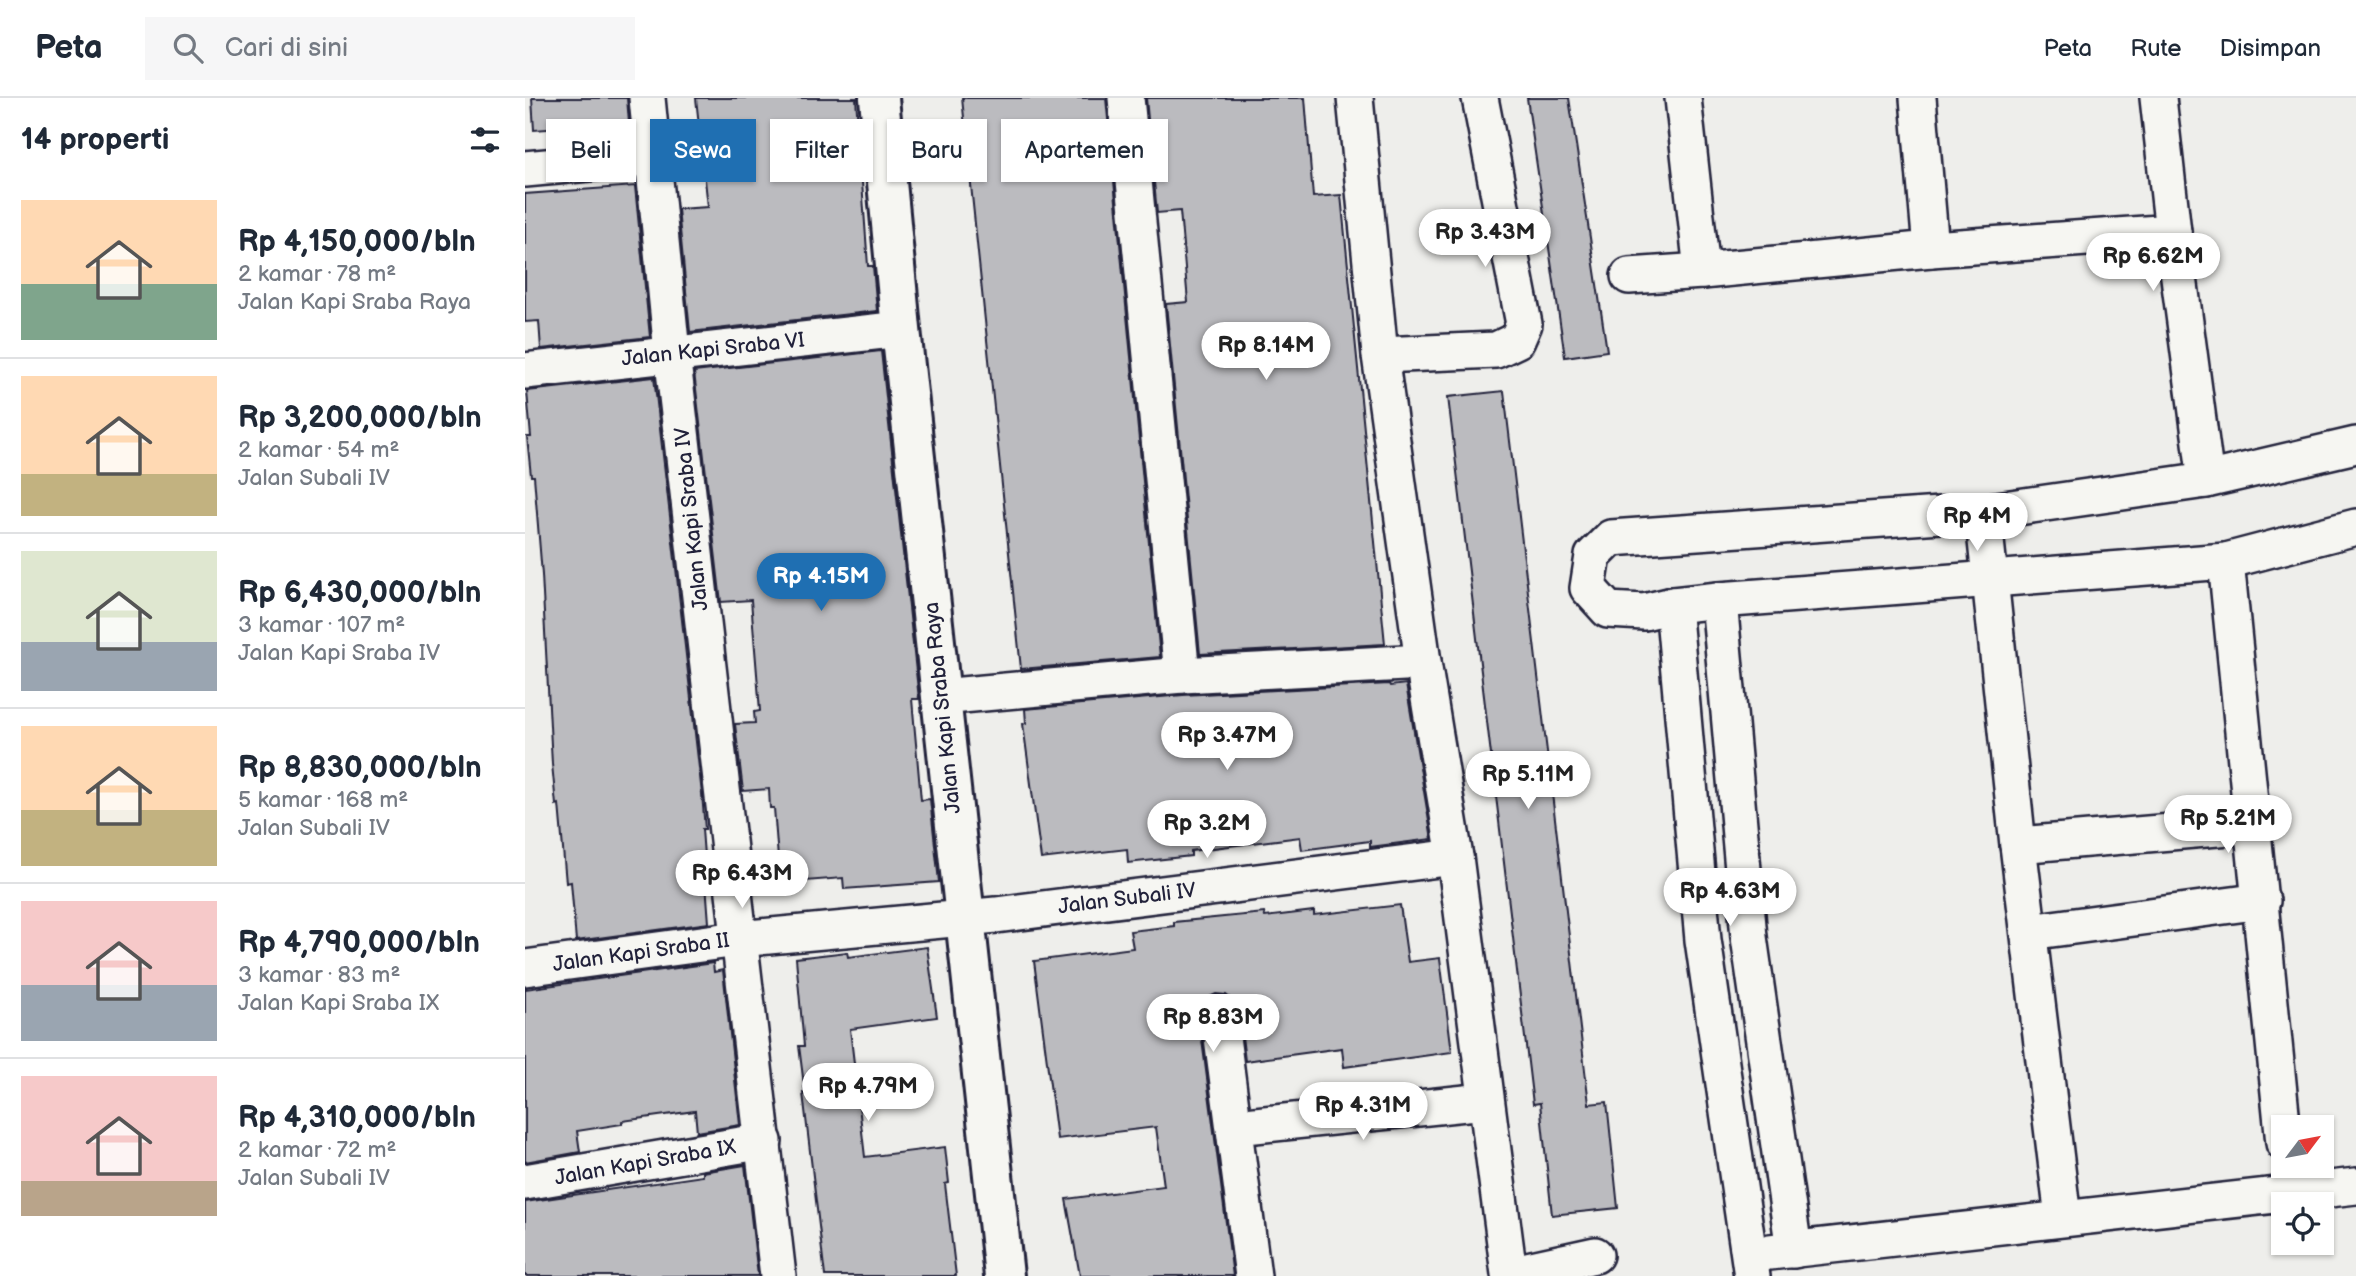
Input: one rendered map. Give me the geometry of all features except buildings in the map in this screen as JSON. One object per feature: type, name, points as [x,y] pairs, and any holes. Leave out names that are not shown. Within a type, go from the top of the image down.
[{"type":"street","name":"Jalan Kapi Sraba IV","points":[[647,98],[650,128]]},
{"type":"street","name":"Jalan Kapi Sraba Raya","points":[[879,98],[940,697],[1004,1276]]},
{"type":"street","points":[[1126,98],[1182,675]]},
{"type":"street","points":[[1355,98],[1380,355],[1423,662],[1455,857],[1485,1101],[1499,1275],[1595,1255]]},
{"type":"street","points":[[1380,355],[1496,350],[1517,340],[1524,324],[1480,98]]},
{"type":"street","points":[[1683,98],[1703,271]]},
{"type":"street","points":[[1918,98],[1931,249]]},
{"type":"street","points":[[2158,98],[2206,480]]},
{"type":"street","points":[[525,169],[650,157]]},
{"type":"street","name":"Jalan Kapi Sraba IV","points":[[655,182],[738,939]]},
{"type":"street","points":[[1629,276],[1931,249],[2173,232]]},
{"type":"street","name":"Jalan Kapi Sraba VI","points":[[525,371],[901,329]]},
{"type":"street","points":[[2356,445],[2206,480],[1983,512],[1611,538],[1593,556],[1588,588],[1608,610],[1644,612],[1673,605],[1719,600],[2226,561],[2356,527]]},
{"type":"street","points":[[1983,512],[2018,845],[2063,1218]]},
{"type":"street","points":[[2226,561],[2281,1115]]},
{"type":"street","points":[[1719,600],[1748,937],[1794,1250]]},
{"type":"street","points":[[1673,605],[1703,940],[1750,1265],[1794,1250],[2063,1218],[2287,1180],[2356,1186]]},
{"type":"street","points":[[940,697],[1182,675],[1423,662]]},
{"type":"street","points":[[2018,845],[2253,825]]},
{"type":"street","name":"Jalan Subali IV","points":[[966,918],[1455,857]]},
{"type":"street","points":[[2029,932],[2262,901]]},
{"type":"street","name":"Jalan Kapi Sraba II","points":[[525,968],[738,939],[966,918]]},
{"type":"street","points":[[1703,940],[1748,937]]},
{"type":"street","name":"Jalan Kapi Sraba IX","points":[[738,939],[778,1276]]},
{"type":"street","points":[[1219,1014],[1236,1127],[1253,1276]]},
{"type":"street","points":[[1236,1127],[1485,1101]]},
{"type":"street","name":"Jalan Kapi Sraba IX","points":[[525,1182],[764,1141]]}]
